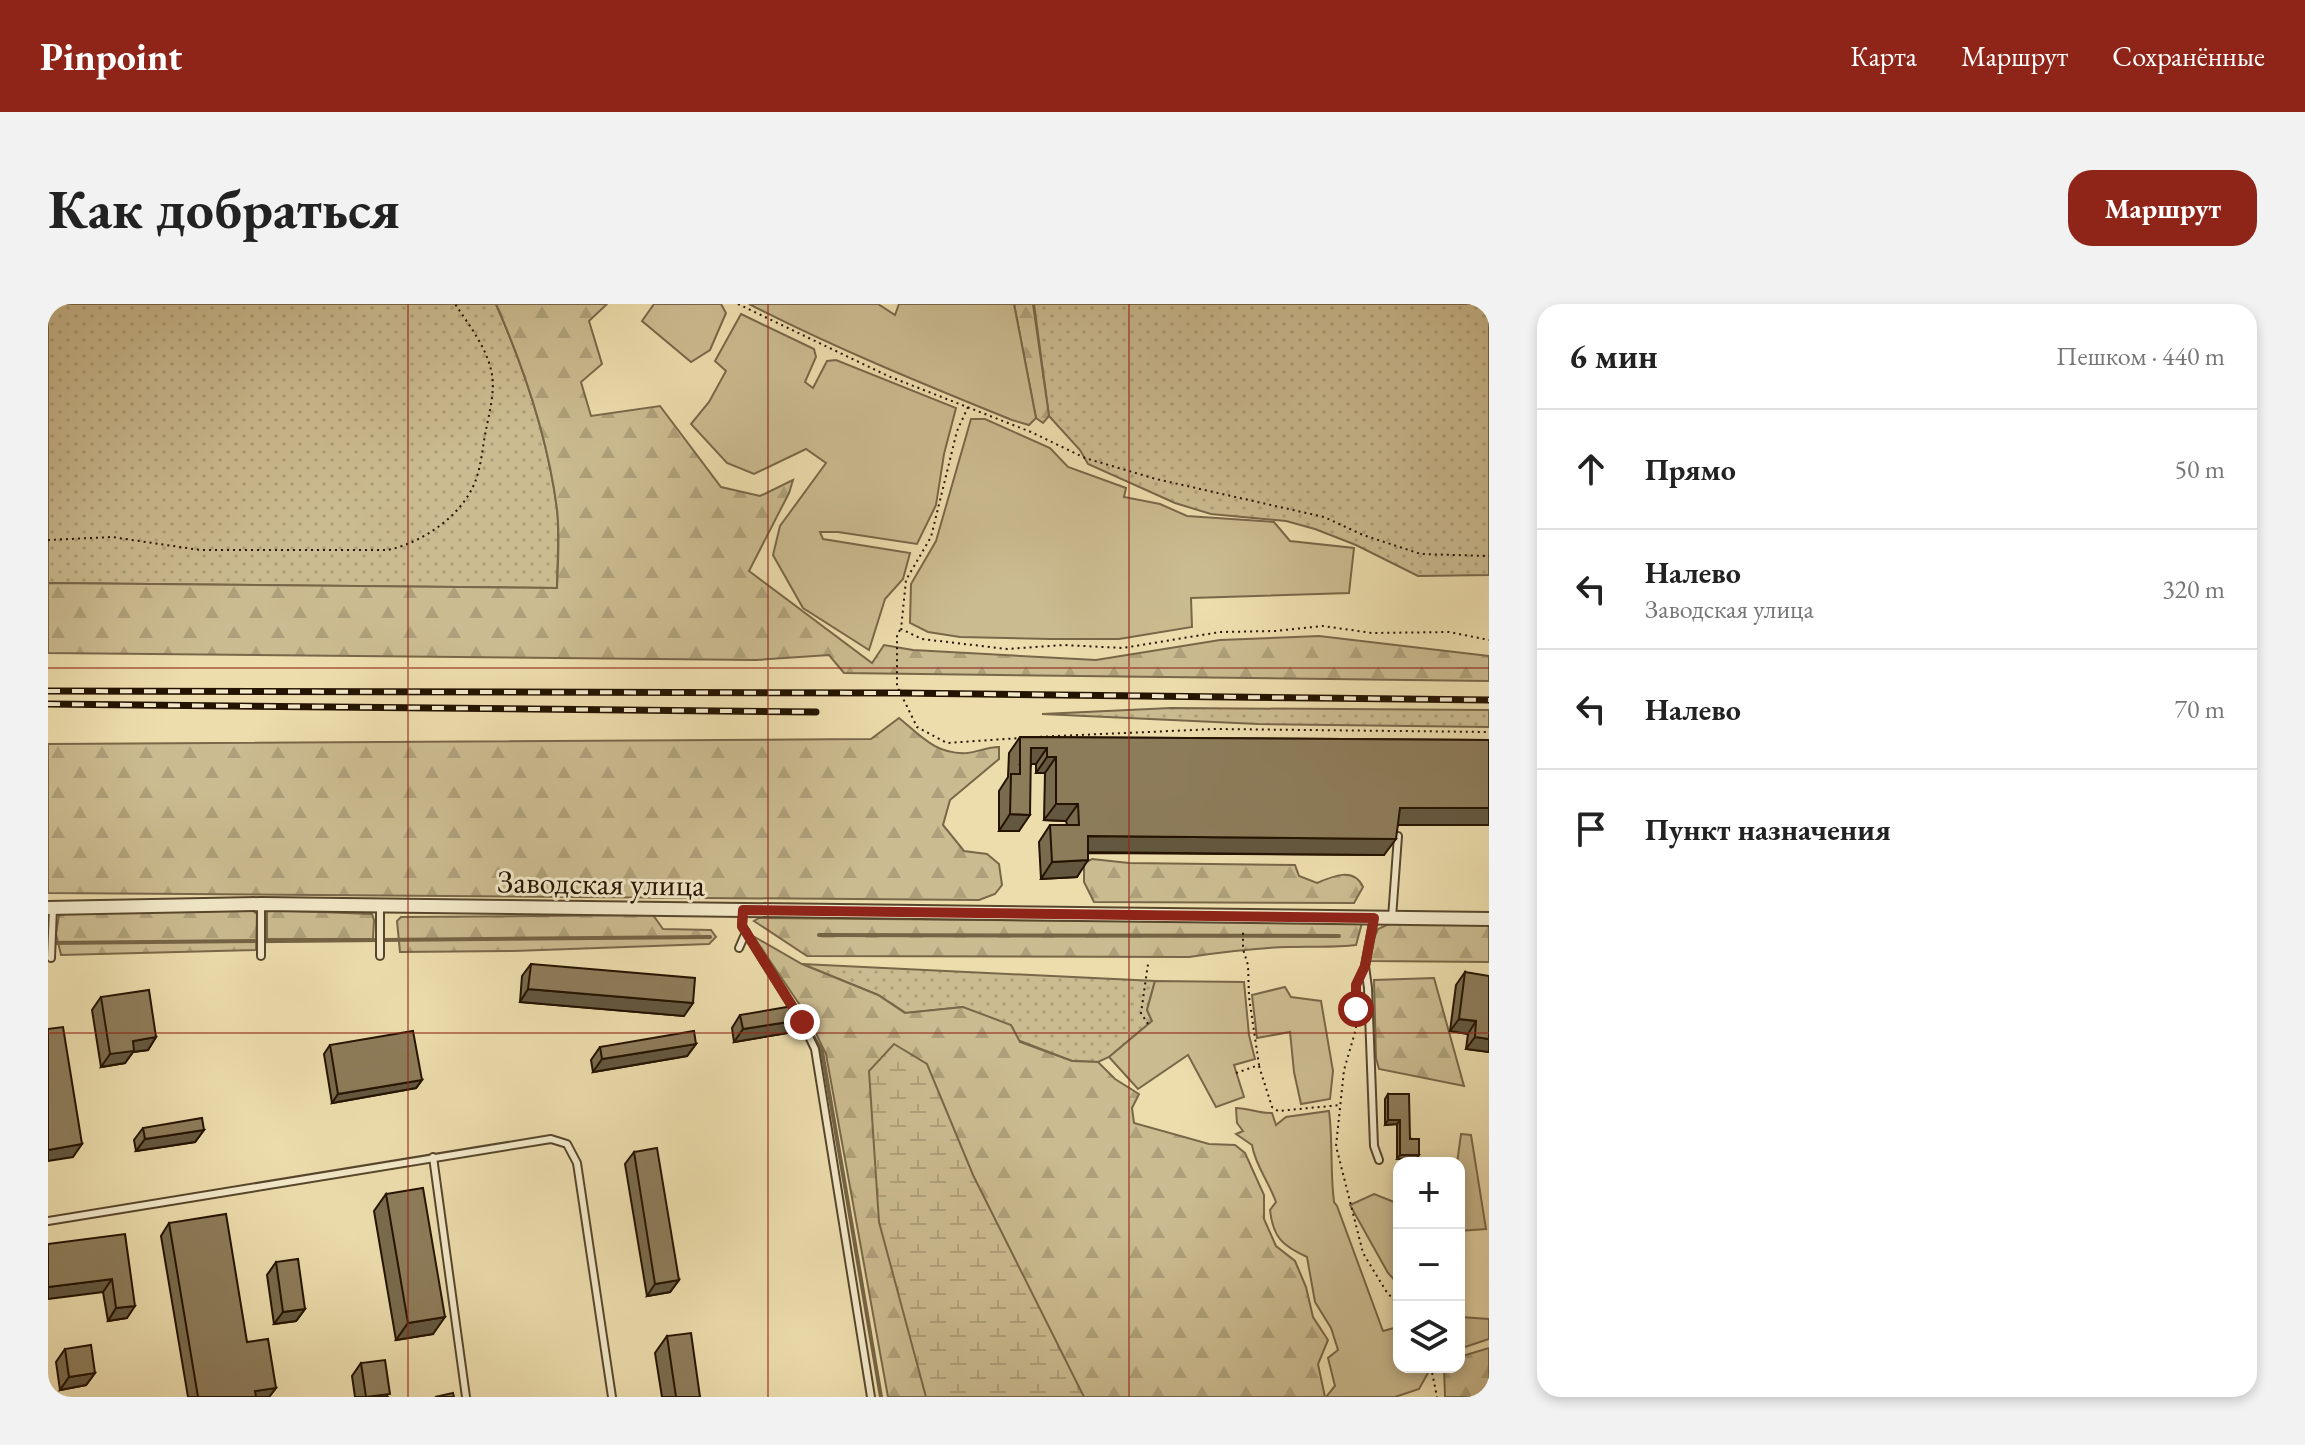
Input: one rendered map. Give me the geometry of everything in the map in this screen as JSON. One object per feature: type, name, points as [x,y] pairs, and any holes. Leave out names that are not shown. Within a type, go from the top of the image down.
[{"type":"street","name":"Заводская улица","points":[[50,908],[261,904],[1489,919]]},
{"type":"lane","points":[[1392,918],[1398,836]]},
{"type":"lane","points":[[261,904],[261,956]]},
{"type":"lane","points":[[380,906],[380,956]]},
{"type":"lane","points":[[50,908],[51,958]]},
{"type":"lane","points":[[743,910],[742,926],[802,1022],[815,1049],[871,1397]]},
{"type":"lane","points":[[1374,918],[1365,966],[1374,1146],[1379,1160]]},
{"type":"lane","points":[[739,948],[746,932]]},
{"type":"lane","points":[[48,1221],[551,1139],[567,1144],[577,1163],[612,1397]]},
{"type":"lane","points":[[433,1157],[466,1397]]},
{"type":"path","points":[[48,540],[112,537],[200,550],[388,550],[409,546],[450,517],[468,495],[478,475],[493,376],[480,344],[455,304]]},
{"type":"path","points":[[738,304],[888,376],[1031,432],[1085,458],[1156,479],[1324,517],[1363,535],[1421,554],[1489,556]]},
{"type":"path","points":[[968,407],[957,431],[931,537],[906,580],[901,629],[897,635],[897,686],[917,727],[947,743],[1021,738]]},
{"type":"path","points":[[901,629],[922,639],[1007,649],[1064,645],[1123,648],[1220,632],[1323,626],[1372,633],[1449,632],[1489,640]]},
{"type":"path","points":[[1035,737],[1216,729],[1489,732]]},
{"type":"path","points":[[1243,917],[1243,949],[1248,965],[1249,997],[1259,1065],[1272,1107],[1278,1111],[1341,1105]]},
{"type":"path","points":[[1148,964],[1141,1013],[1148,1024]]},
{"type":"path","points":[[1365,966],[1356,985],[1356,1029],[1344,1070],[1336,1146],[1363,1253],[1395,1301]]},
{"type":"path","points":[[1236,1073],[1259,1065]]},
{"type":"path","points":[[1432,1373],[1437,1397]]},
{"type":"green space","points":[[48,304],[496,304],[525,379],[548,456],[558,519],[557,588],[48,583]]},
{"type":"green space","points":[[496,304],[607,304],[589,321],[602,364],[581,382],[591,416],[660,406],[721,487],[760,496],[793,480],[749,571],[872,663],[884,645],[913,650],[1096,660],[1220,640],[1319,636],[1489,656],[1489,681],[844,673],[829,655],[756,660],[48,653],[48,583],[557,588],[558,519],[548,456],[525,379]]},
{"type":"green space","points":[[654,304],[721,304],[726,313],[710,350],[691,362],[642,321]]},
{"type":"green space","points":[[749,304],[878,304],[895,315],[899,304],[1014,304],[1036,418],[1029,425],[1012,420],[847,351]]},
{"type":"green space","points":[[1014,304],[1033,304],[1049,416],[1043,423],[1036,418]]},
{"type":"green space","points":[[1034,304],[1489,304],[1489,575],[1418,576],[1356,545],[1315,529],[1286,521],[1211,514],[1175,503],[1088,464],[1080,450],[1049,416]]},
{"type":"green space","points":[[741,314],[814,349],[816,357],[805,382],[813,388],[827,361],[836,360],[956,408],[944,454],[936,505],[917,544],[820,532],[823,539],[910,553],[903,579],[885,599],[869,650],[803,608],[773,555],[780,526],[826,463],[806,449],[754,474],[727,463],[691,424],[709,402],[726,371],[715,361]]},
{"type":"green space","points":[[971,419],[985,419],[1050,448],[1068,467],[1126,488],[1124,497],[1160,504],[1187,516],[1274,522],[1290,541],[1354,548],[1349,593],[1191,598],[1192,627],[1119,639],[960,637],[928,632],[910,623],[911,584],[936,541]]},
{"type":"green space","points":[[1171,708],[1489,710],[1489,727],[1258,724],[1042,714]]},
{"type":"green space","points":[[899,718],[930,743],[946,751],[967,753],[999,747],[999,759],[950,800],[943,825],[964,851],[987,854],[999,864],[1002,885],[995,894],[979,900],[48,893],[48,744],[871,739]]},
{"type":"green space","points":[[1092,859],[1129,863],[1295,865],[1299,876],[1317,883],[1349,875],[1363,887],[1354,903],[1094,902],[1084,882],[1084,864]]},
{"type":"green space","points":[[252,910],[257,914],[256,950],[61,955],[56,934],[59,915],[72,913]]},
{"type":"green space","points":[[267,910],[372,914],[373,939],[267,939]]},
{"type":"green space","points":[[653,915],[663,929],[711,930],[716,937],[709,944],[400,952],[397,921],[401,917]]},
{"type":"green space","points":[[759,918],[1362,923],[1356,945],[1263,948],[1189,957],[807,956],[754,921]]},
{"type":"green space","points":[[1389,924],[1489,924],[1489,962],[1370,961],[1371,945],[1378,929]]},
{"type":"green space","points":[[753,936],[802,964],[878,995],[905,1013],[963,1007],[1011,1025],[1020,1042],[1072,1061],[1098,1062],[1115,1079],[1139,1094],[1132,1108],[1134,1123],[1209,1144],[1235,1145],[1245,1153],[1264,1195],[1264,1219],[1276,1246],[1295,1261],[1306,1287],[1313,1317],[1328,1340],[1318,1364],[1325,1397],[888,1397],[826,1054],[808,1017]]},
{"type":"green space","points":[[802,964],[1155,981],[1147,1010],[1152,1021],[1109,1057],[1098,1062],[1072,1061],[1020,1041],[963,1007],[906,1013],[878,995]]},
{"type":"green space","points":[[1434,978],[1464,1086],[1379,1069],[1374,980]]},
{"type":"green space","points":[[1155,981],[1244,982],[1249,1035],[1255,1059],[1234,1065],[1244,1097],[1216,1107],[1188,1055],[1138,1089],[1109,1057],[1152,1021],[1147,1010]]},
{"type":"green space","points":[[1285,987],[1291,997],[1321,1001],[1333,1071],[1330,1099],[1301,1104],[1290,1032],[1257,1038],[1252,995]]},
{"type":"green space","points":[[894,1044],[927,1064],[973,1175],[1084,1397],[926,1397],[879,1222],[869,1071]]},
{"type":"green space","points":[[1236,1108],[1272,1113],[1276,1125],[1286,1117],[1329,1111],[1334,1202],[1383,1331],[1393,1328],[1393,1373],[1428,1373],[1419,1389],[1395,1397],[1326,1397],[1335,1386],[1328,1358],[1338,1350],[1331,1328],[1315,1302],[1307,1257],[1286,1245],[1274,1228],[1270,1210],[1276,1202],[1252,1145],[1236,1134],[1243,1131],[1237,1123]]},
{"type":"green space","points":[[1461,1134],[1471,1135],[1486,1229],[1465,1231],[1465,1157],[1458,1157]]},
{"type":"green space","points":[[1374,1194],[1393,1202],[1393,1278],[1388,1273],[1350,1205]]},
{"type":"green space","points":[[1465,1317],[1489,1319],[1489,1339],[1465,1347]]},
{"type":"green space","points":[[1489,1348],[1489,1397],[1445,1397],[1444,1373],[1465,1373],[1465,1355]]},
{"type":"building","points":[[1020,737],[1489,740],[1489,808],[1400,808],[1396,839],[1088,836],[1088,860],[1052,862],[1050,825],[1079,825],[1078,804],[1056,804],[1056,757],[1047,757],[1047,748],[1031,748],[1030,815],[1010,814],[1011,774],[1020,774]]},
{"type":"building","points":[[531,964],[695,978],[693,1003],[528,989]]},
{"type":"building","points":[[1465,972],[1489,976],[1489,1039],[1475,1037],[1476,1021],[1459,1019]]},
{"type":"building","points":[[149,990],[156,1037],[133,1041],[134,1051],[110,1054],[101,997]]},
{"type":"building","points":[[793,1006],[795,1021],[743,1029],[740,1015]]},
{"type":"building","points":[[63,1027],[82,1144],[48,1150],[48,1029]]},
{"type":"building","points":[[413,1031],[422,1080],[338,1094],[330,1045]]},
{"type":"building","points":[[694,1031],[696,1044],[602,1059],[600,1047]]},
{"type":"building","points":[[1388,1094],[1409,1094],[1410,1139],[1419,1139],[1419,1155],[1400,1155],[1400,1120],[1388,1120]]},
{"type":"building","points":[[202,1118],[204,1130],[145,1139],[143,1128]]},
{"type":"building","points":[[657,1148],[679,1280],[655,1284],[634,1152]]},
{"type":"building","points":[[423,1188],[445,1317],[408,1323],[386,1194]]},
{"type":"building","points":[[226,1214],[247,1342],[268,1339],[276,1388],[255,1391],[256,1397],[198,1397],[169,1223]]},
{"type":"building","points":[[125,1234],[135,1306],[116,1308],[112,1279],[48,1287],[48,1244]]},
{"type":"building","points":[[298,1259],[305,1309],[283,1312],[276,1262]]},
{"type":"building","points":[[691,1333],[700,1397],[676,1397],[667,1336]]},
{"type":"building","points":[[91,1345],[95,1373],[69,1377],[65,1349]]},
{"type":"building","points":[[385,1360],[390,1394],[366,1397],[361,1363]]},
{"type":"waterway","points":[[819,935],[1339,936]]},
{"type":"waterway","points":[[48,943],[710,937]]},
{"type":"waterway","points":[[807,1026],[822,1051],[881,1397]]},
{"type":"railway","points":[[48,691],[900,693],[1489,700]]},
{"type":"railway","points":[[48,704],[816,712]]},
{"type":"route","points":[[802,1022],[742,926],[743,910],[1374,918],[1365,966],[1356,985],[1356,1009]]}]
